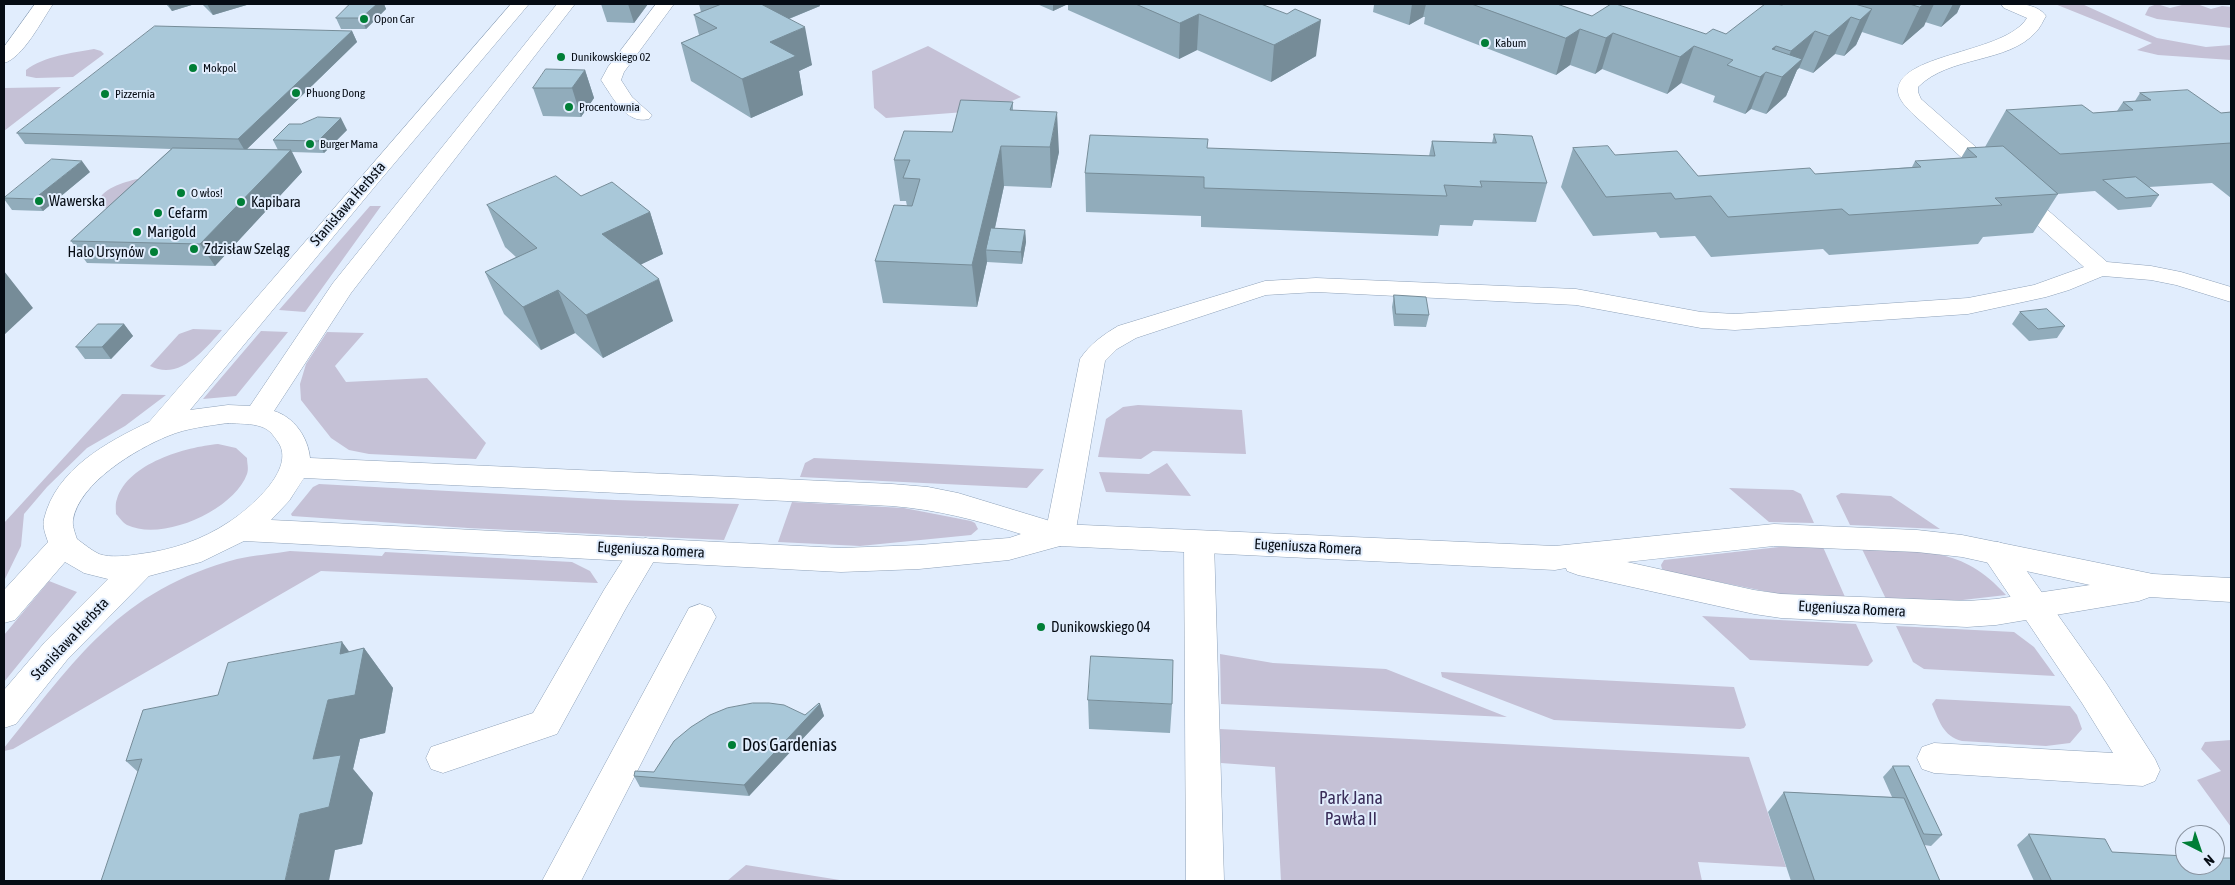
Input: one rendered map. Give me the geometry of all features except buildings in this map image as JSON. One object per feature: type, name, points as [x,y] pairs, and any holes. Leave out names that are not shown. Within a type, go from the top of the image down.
[{"type":"street","points":[[4,58],[17,44],[44,4]]},
{"type":"street","name":"Stanisława Herbsta","points":[[159,430],[368,179],[520,4]]},
{"type":"street","points":[[257,416],[342,288],[566,4]]},
{"type":"street","points":[[642,115],[625,101],[611,80],[615,71],[665,4]]},
{"type":"street","points":[[2010,4],[2037,16],[2035,24],[2026,33],[2014,40],[1938,63],[1922,72],[1908,86],[1908,92],[1911,100],[1920,111],[2100,269]]},
{"type":"street","points":[[1060,535],[1092,359],[1108,344],[1127,332],[1152,323],[1190,314],[1236,296],[1264,288],[1316,285],[1576,297],[1701,320],[1735,322],[1968,306],[2037,292],[2100,269],[2151,273],[2181,279],[2231,295]]},
{"type":"street","points":[[228,414],[257,416],[281,425],[296,446],[295,467],[286,485],[267,508],[239,530],[222,540],[170,561],[139,567],[97,566],[63,545],[58,522],[70,494],[94,467],[128,444],[159,430],[195,418],[228,414]]},
{"type":"street","name":"Eugeniusza Romera","points":[[295,467],[901,496],[958,504],[1060,535],[1199,542],[1555,558],[1774,534],[1938,542],[2153,586],[2231,590]]},
{"type":"street","name":"Eugeniusza Romera","points":[[239,530],[841,560],[876,560],[1009,549],[1060,535]]},
{"type":"street","points":[[1199,542],[1205,881]]},
{"type":"street","points":[[4,611],[63,545]]},
{"type":"street","points":[[443,758],[545,724],[615,599],[646,550]]},
{"type":"street","points":[[1934,758],[2142,770],[2094,693],[1998,554]]},
{"type":"street","name":"Eugeniusza Romera","points":[[1555,558],[1754,602],[1781,606],[1967,614],[2034,606],[2153,586]]},
{"type":"street","name":"Stanisława Herbsta","points":[[4,714],[56,651],[139,567]]},
{"type":"street","points":[[561,881],[700,617]]},
{"type":"green space","points":[[2055,4],[2082,4],[2157,38],[2206,47],[2231,45],[2231,60],[2158,55],[2137,50],[2152,43]]},
{"type":"green space","points":[[2157,4],[2170,8],[2186,4],[2197,4],[2211,9],[2222,6],[2231,7],[2231,28],[2157,19],[2145,15],[2149,7]]},
{"type":"green space","points":[[928,46],[1021,97],[991,110],[886,118],[874,108],[872,71]]},
{"type":"green space","points":[[94,49],[104,54],[73,77],[36,78],[26,76],[26,70],[41,61]]},
{"type":"green space","points":[[61,87],[4,131],[4,88]]},
{"type":"green space","points":[[137,179],[145,179],[108,209],[98,204],[99,199],[108,190]]},
{"type":"green space","points":[[370,206],[381,206],[305,312],[279,310]]},
{"type":"green space","points":[[193,329],[222,330],[199,354],[181,366],[171,370],[161,370],[150,366],[179,334]]},
{"type":"green space","points":[[261,331],[288,332],[236,396],[203,399]]},
{"type":"green space","points":[[327,332],[364,333],[335,366],[346,382],[427,378],[486,443],[476,459],[369,454],[349,450],[331,438],[301,400],[300,384],[306,364]]},
{"type":"green space","points":[[122,394],[166,395],[125,426],[87,448],[47,487],[24,514],[21,546],[4,581],[4,523]]},
{"type":"green space","points":[[1138,405],[1242,410],[1246,454],[1153,451],[1141,459],[1098,457],[1106,419],[1123,407]]},
{"type":"green space","points":[[218,444],[236,448],[247,458],[247,474],[240,487],[228,500],[196,519],[177,526],[159,529],[142,529],[127,525],[116,514],[116,501],[123,486],[145,467],[175,453]]},
{"type":"green space","points":[[814,458],[1044,469],[1027,488],[800,477],[805,463]]},
{"type":"green space","points":[[1167,463],[1191,496],[1106,492],[1099,472],[1149,474]]},
{"type":"green space","points":[[319,484],[615,500],[739,504],[724,540],[468,528],[292,516],[291,514],[313,487]]},
{"type":"green space","points":[[1729,488],[1793,490],[1801,494],[1814,523],[1769,522]]},
{"type":"green space","points":[[1841,493],[1891,496],[1940,529],[1850,525],[1836,496]]},
{"type":"green space","points":[[792,502],[904,508],[971,521],[975,523],[978,529],[971,535],[860,546],[778,542]]},
{"type":"green space","points":[[1779,547],[1823,547],[1845,597],[1779,594],[1669,572],[1662,569],[1661,565],[1664,560]]},
{"type":"green space","points":[[1862,549],[1923,552],[1957,560],[1974,568],[1990,579],[2006,595],[1954,601],[1886,599]]},
{"type":"green space","points":[[290,551],[382,556],[385,552],[572,562],[590,571],[598,583],[321,571],[13,749],[4,751],[4,748],[78,658],[103,632],[131,609],[161,589],[196,572],[250,556]]},
{"type":"green space","points":[[49,581],[77,592],[4,682],[4,635]]},
{"type":"green space","points":[[1702,616],[1856,624],[1873,661],[1868,666],[1750,660]]},
{"type":"green space","points":[[1896,626],[2014,632],[2034,647],[2055,676],[1924,669],[1913,662]]},
{"type":"green space","points":[[1220,654],[1273,663],[1386,669],[1507,717],[1221,704]]},
{"type":"green space","points":[[1441,672],[1734,687],[1746,725],[1740,729],[1554,720],[1442,677]]},
{"type":"green space","points":[[1936,699],[2070,706],[2077,715],[2082,729],[2070,743],[2046,746],[1962,741],[1946,732],[1932,704]]},
{"type":"green space","name":"Park Jana Pawła II","points":[[1220,729],[1749,757],[1786,867],[1698,862],[1702,881],[1281,881],[1275,767],[1221,763]]},
{"type":"green space","points":[[2231,740],[2231,827],[2197,780],[2221,771],[2201,749],[2205,742]]},
{"type":"green space","points":[[746,865],[846,881],[727,881]]},
{"type":"place","name":"Opon Car","points":[[364,19]]},
{"type":"place","name":"Kabum","points":[[1485,43]]},
{"type":"place","name":"Dunikowskiego 02","points":[[561,57]]},
{"type":"place","name":"Mokpol","points":[[193,68]]},
{"type":"place","name":"Phuong Dong","points":[[296,93]]},
{"type":"place","name":"Pizzernia","points":[[105,94]]},
{"type":"place","name":"Procentownia","points":[[569,107]]},
{"type":"place","name":"Burger Mama","points":[[310,144]]},
{"type":"place","name":"O włos!","points":[[181,193]]},
{"type":"place","name":"Wawerska","points":[[39,201]]},
{"type":"place","name":"Kapibara","points":[[241,202]]},
{"type":"place","name":"Cefarm","points":[[158,213]]},
{"type":"place","name":"Marigold","points":[[137,232]]},
{"type":"place","name":"Zdzisław Szeląg","points":[[194,249]]},
{"type":"place","name":"Halo Ursynów","points":[[154,252]]},
{"type":"place","name":"Dunikowskiego 04","points":[[1041,627]]},
{"type":"place","name":"Dos Gardenias","points":[[732,745]]}]
